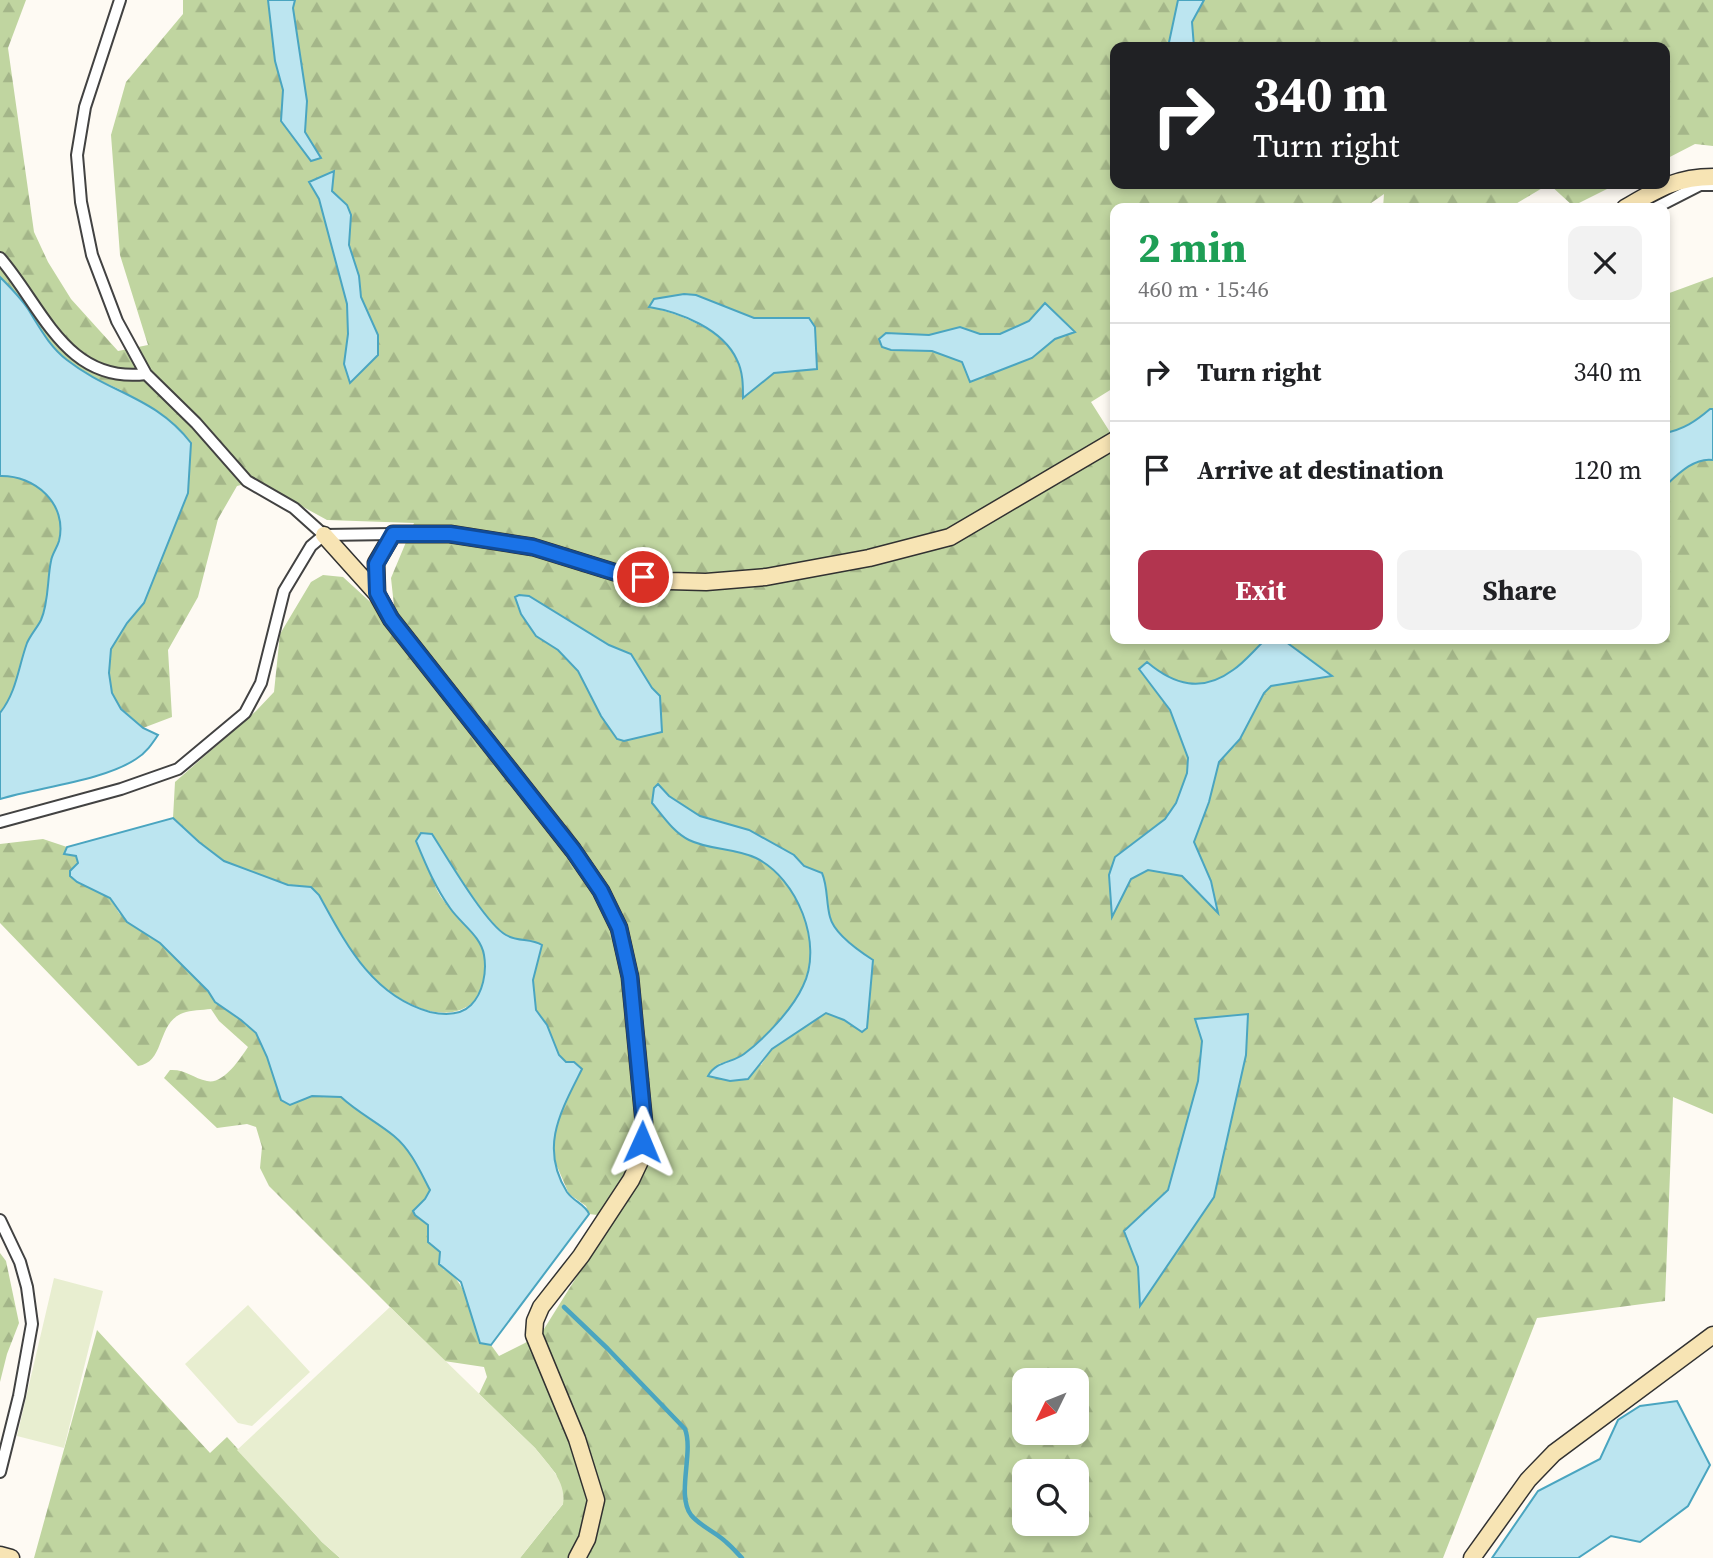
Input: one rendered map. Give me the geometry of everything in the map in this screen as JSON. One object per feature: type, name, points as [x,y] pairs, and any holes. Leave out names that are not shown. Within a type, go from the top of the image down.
[{"type":"street","points":[[120,0],[85,107],[77,155],[81,202],[92,255],[117,321],[146,373],[196,423],[247,481],[295,508],[324,535],[377,593],[391,619],[573,850],[601,891],[619,928],[630,977],[644,1123],[640,1161],[631,1180],[582,1256],[541,1307],[534,1335],[577,1439],[596,1500],[587,1539],[577,1558]]},
{"type":"street","points":[[1670,185],[1688,177],[1713,177]]},
{"type":"street","points":[[1665,203],[1700,186],[1713,185]]},
{"type":"street","points":[[1634,203],[1660,189]]},
{"type":"street","points":[[0,258],[20,281],[59,340],[84,363],[109,373],[131,376],[146,373]]},
{"type":"street","points":[[0,822],[121,789],[178,769],[215,740],[245,713],[261,683],[284,590],[302,558],[324,535],[450,534],[533,547],[617,573],[669,581],[706,582],[766,578],[869,558],[950,537],[1110,443]]},
{"type":"street","points":[[377,593],[376,564],[393,534]]},
{"type":"street","points":[[0,1220],[20,1262],[27,1287],[32,1324],[19,1396],[0,1472]]},
{"type":"street","points":[[1472,1558],[1528,1480],[1554,1453],[1682,1355],[1713,1335]]},
{"type":"street","points":[[0,1555],[11,1558]]},
{"type":"green space","points":[[0,0],[26,0],[8,48],[34,232],[48,262],[71,299],[118,351],[148,345],[120,255],[111,135],[126,82],[183,14],[183,0],[1178,0],[1169,42],[1110,42],[1110,189],[1541,189],[1517,203],[1383,203],[1384,194],[1371,203],[1110,203],[1110,390],[1091,402],[1110,432],[1110,644],[1261,644],[1237,667],[1210,682],[1199,684],[1178,681],[1147,663],[1139,669],[1170,710],[1188,758],[1187,773],[1176,803],[1165,819],[1115,857],[1109,876],[1112,915],[1131,879],[1148,870],[1182,876],[1217,911],[1211,881],[1194,842],[1209,802],[1219,762],[1240,739],[1264,693],[1271,686],[1332,675],[1289,644],[1670,644],[1670,293],[1713,277],[1713,1114],[1673,1097],[1665,1301],[1537,1318],[1443,1558],[520,1558],[563,1504],[556,1474],[535,1448],[479,1394],[487,1377],[484,1367],[444,1361],[269,1186],[260,1168],[262,1147],[256,1127],[247,1124],[217,1128],[164,1078],[170,1070],[175,1070],[207,1081],[219,1079],[230,1070],[248,1047],[219,1021],[211,1009],[189,1011],[174,1018],[153,1057],[138,1066],[0,923],[0,844],[43,839],[67,847],[64,854],[76,856],[78,864],[70,871],[110,898],[119,913],[160,943],[208,991],[215,1002],[256,1033],[281,1100],[290,1105],[312,1096],[341,1097],[394,1136],[405,1148],[430,1190],[413,1211],[428,1225],[428,1242],[440,1252],[443,1269],[452,1275],[463,1291],[480,1343],[491,1345],[499,1356],[525,1343],[544,1329],[614,1217],[589,1214],[586,1206],[569,1194],[556,1164],[553,1147],[555,1127],[566,1100],[566,1062],[559,1055],[547,1025],[536,1010],[533,980],[542,945],[511,937],[497,928],[432,834],[434,882],[444,902],[482,946],[486,973],[477,998],[468,1006],[444,1013],[415,1006],[397,997],[369,973],[347,944],[319,895],[311,887],[288,885],[224,861],[173,818],[175,782],[274,692],[280,634],[311,582],[323,575],[343,577],[378,609],[394,606],[391,578],[414,523],[327,520],[256,481],[237,486],[218,519],[198,597],[168,650],[172,717],[143,728],[121,708],[112,693],[109,673],[111,649],[127,623],[144,603],[188,493],[121,390],[88,375],[64,358],[44,337],[27,307],[0,277]],"holes":[[[332,191],[347,205],[351,215],[349,245],[359,276],[361,297],[378,335],[344,364],[348,334],[347,304],[319,199]],[[684,294],[696,295],[754,318],[809,318],[743,378],[736,357],[709,330],[686,318],[650,307],[654,299]],[[1029,321],[1055,339],[1032,358],[970,382],[962,362],[932,351],[891,350],[882,347],[887,333],[929,335],[960,327],[980,334],[1000,334]],[[529,596],[609,645],[631,654],[660,696],[601,716],[578,671],[558,650],[536,636],[521,614]],[[658,784],[669,796],[700,816],[749,830],[794,855],[804,866],[822,873],[829,912],[836,930],[873,960],[866,1028],[862,1031],[826,1013],[772,1049],[761,1065],[719,1064],[744,1054],[769,1031],[792,1004],[808,971],[810,956],[806,925],[786,883],[767,865],[747,855],[691,841]],[[1247,1014],[1246,1055],[1214,1197],[1141,1305],[1138,1267],[1124,1231],[1168,1190],[1198,1081],[1202,1041],[1196,1019]]]},
{"type":"green space","points":[[1204,0],[1713,0],[1713,146],[1695,144],[1670,157],[1670,42],[1194,42],[1192,22]]},
{"type":"green space","points":[[1554,189],[1607,189],[1579,203],[1570,203]]},
{"type":"green space","points":[[0,476],[25,481],[46,494],[54,504],[60,528],[59,541],[51,561],[44,613],[27,643],[14,688],[0,713]]},
{"type":"green space","points":[[0,1253],[6,1261],[19,1323],[0,1382]]},
{"type":"green space","points":[[54,1278],[103,1291],[64,1448],[17,1436]]},
{"type":"green space","points":[[248,1305],[310,1372],[252,1426],[238,1423],[185,1364]]},
{"type":"green space","points":[[390,1307],[535,1448],[559,1481],[563,1504],[520,1558],[340,1558],[237,1450]]},
{"type":"green space","points":[[97,1330],[210,1453],[227,1437],[322,1542],[340,1558],[34,1558]]},
{"type":"water","points":[[268,0],[295,0],[293,8],[307,101],[305,132],[321,158],[311,161],[281,121],[283,90],[275,61]]},
{"type":"water","points":[[1178,0],[1204,0],[1192,22],[1194,42],[1169,42]]},
{"type":"water","points":[[334,171],[332,191],[347,205],[351,215],[349,245],[359,276],[361,297],[378,335],[378,355],[350,383],[344,364],[348,334],[347,304],[319,199],[309,182]]},
{"type":"water","points":[[0,277],[22,301],[61,355],[83,371],[163,415],[191,443],[188,493],[144,603],[127,623],[111,649],[109,673],[112,693],[121,709],[143,728],[158,735],[143,754],[122,767],[89,778],[0,799],[0,713],[14,688],[27,643],[44,613],[51,561],[59,541],[60,528],[54,504],[46,494],[25,481],[0,476]]},
{"type":"water","points":[[684,294],[696,295],[754,318],[809,318],[815,327],[817,369],[774,373],[743,398],[739,365],[722,339],[687,318],[649,307],[654,299]]},
{"type":"water","points":[[1045,303],[1075,332],[1055,339],[1032,358],[970,382],[962,362],[932,351],[891,350],[882,347],[879,339],[886,333],[929,335],[960,327],[980,334],[1000,334],[1029,321]]},
{"type":"water","points":[[1713,409],[1713,460],[1699,461],[1670,481],[1670,432]]},
{"type":"water","points":[[529,596],[609,645],[631,654],[660,696],[662,732],[624,741],[617,739],[601,716],[578,671],[558,650],[536,636],[521,614],[515,597]]},
{"type":"water","points":[[1261,644],[1289,644],[1332,676],[1271,686],[1264,693],[1240,739],[1219,762],[1209,802],[1194,842],[1211,881],[1218,913],[1182,876],[1148,870],[1131,879],[1112,917],[1109,875],[1115,857],[1165,819],[1176,803],[1187,773],[1188,758],[1170,710],[1139,669],[1147,662],[1178,681],[1199,684],[1222,677]]},
{"type":"water","points":[[658,784],[669,796],[700,816],[749,830],[794,855],[804,866],[822,873],[829,912],[836,930],[873,960],[867,1028],[862,1032],[844,1020],[826,1013],[772,1049],[748,1079],[730,1081],[708,1076],[715,1068],[752,1048],[792,1005],[809,969],[808,932],[794,896],[771,868],[748,855],[697,843],[683,837],[673,828],[652,803],[654,788]]},
{"type":"water","points":[[173,818],[224,861],[288,885],[311,887],[319,895],[351,949],[377,981],[392,994],[430,1012],[452,1014],[467,1009],[481,988],[485,962],[479,942],[450,908],[431,876],[416,841],[421,833],[432,834],[477,904],[497,928],[511,937],[542,945],[533,980],[536,1010],[547,1025],[559,1055],[566,1062],[574,1062],[582,1069],[556,1129],[555,1160],[567,1192],[589,1214],[491,1345],[480,1343],[461,1282],[439,1264],[440,1252],[428,1242],[428,1225],[413,1211],[430,1190],[415,1161],[400,1142],[341,1097],[312,1096],[290,1105],[281,1100],[256,1033],[215,1002],[208,991],[160,943],[127,922],[110,898],[70,876],[70,871],[78,863],[76,856],[64,854],[67,847]]},
{"type":"water","points":[[1248,1014],[1246,1055],[1214,1197],[1140,1306],[1138,1267],[1124,1231],[1168,1190],[1198,1081],[1202,1041],[1195,1019]]},
{"type":"water","points":[[1677,1401],[1710,1465],[1688,1506],[1640,1542],[1611,1536],[1578,1558],[1492,1558],[1538,1491],[1600,1459],[1618,1420],[1640,1406]]},
{"type":"waterway","points":[[564,1307],[685,1429],[688,1449],[685,1485],[687,1507],[695,1519],[722,1538],[742,1558]]},
{"type":"route","points":[[642,1142],[644,1123],[630,977],[619,928],[601,891],[573,850],[391,619],[377,593],[376,564],[393,534],[450,534],[533,547],[617,573],[643,577]]}]
